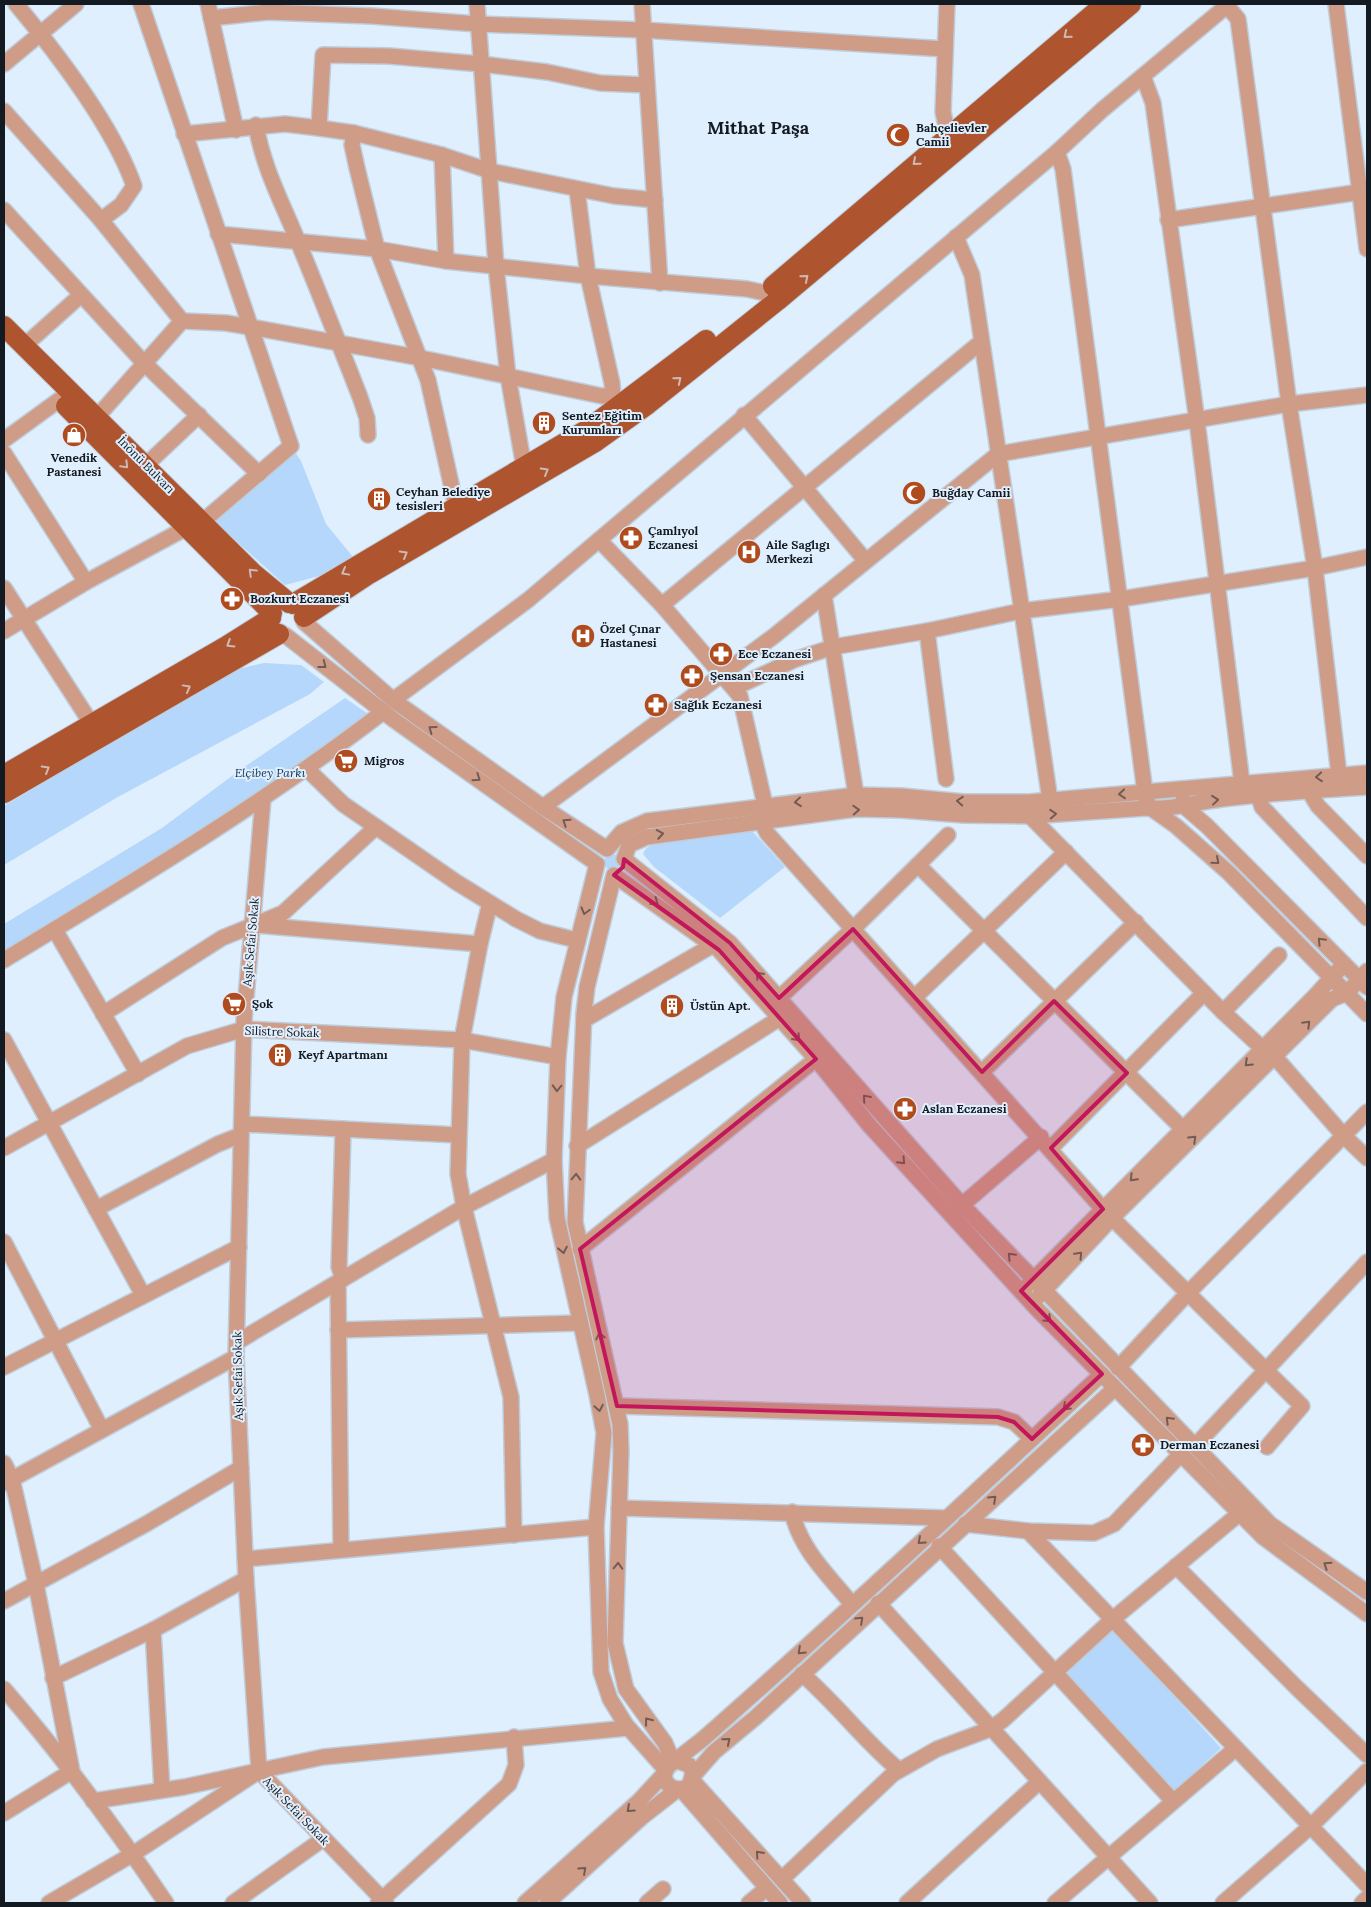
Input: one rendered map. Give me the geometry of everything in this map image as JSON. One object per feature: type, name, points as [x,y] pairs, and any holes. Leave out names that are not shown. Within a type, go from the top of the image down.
[{"type":"main road","points":[[4,794],[287,618],[456,506],[588,428],[618,400],[765,293],[948,135],[1105,4]]},
{"type":"main road","points":[[4,775],[225,647],[287,618],[369,574],[595,442],[648,404],[776,301],[1131,4]]},
{"type":"main road","name":"İnönü Bulvarı","points":[[4,326],[146,466],[195,525]]},
{"type":"main road","name":"İnönü Bulvarı","points":[[4,345],[59,400],[195,525],[287,618]]},
{"type":"street","points":[[16,4],[40,33],[99,119],[128,170],[134,186],[122,205],[100,220]]},
{"type":"street","points":[[4,64],[76,4]]},
{"type":"street","points":[[4,631],[86,582],[195,525],[291,446],[141,4]]},
{"type":"street","points":[[477,4],[496,266],[508,376],[524,467]]},
{"type":"street","points":[[642,4],[660,283]]},
{"type":"street","points":[[947,4],[943,112],[948,135]]},
{"type":"street","points":[[1336,4],[1364,192],[1367,250]]},
{"type":"street","points":[[4,960],[263,799],[307,769],[528,600],[744,415],[1058,152],[1102,110],[1228,5],[1238,19],[1289,404],[1315,568],[1340,775]]},
{"type":"street","points":[[236,130],[209,11],[415,18],[478,24],[643,30],[945,49]]},
{"type":"street","points":[[319,128],[323,55],[388,56],[481,64],[547,72],[600,83],[647,85]]},
{"type":"street","points":[[1143,76],[1153,103],[1197,421],[1242,783]]},
{"type":"street","points":[[4,111],[100,220],[182,321],[226,323],[250,327],[421,358],[618,400]]},
{"type":"street","points":[[184,134],[236,130],[256,125],[285,124],[319,128],[354,133],[442,155],[490,171],[614,196],[655,200]]},
{"type":"street","points":[[256,125],[263,160],[360,397],[367,418],[368,435]]},
{"type":"street","points":[[354,133],[352,145],[377,249],[428,380],[456,506]]},
{"type":"street","points":[[1058,152],[1063,169],[1098,438],[1122,599],[1146,800],[1152,809],[1176,826],[1229,873],[1367,1014]]},
{"type":"street","points":[[442,155],[446,261]]},
{"type":"street","points":[[577,189],[588,276],[612,383],[618,400]]},
{"type":"street","points":[[1168,220],[1364,192]]},
{"type":"street","points":[[4,210],[144,363],[259,474]]},
{"type":"street","points":[[218,234],[377,249],[446,261],[660,283],[747,289],[765,293]]},
{"type":"street","points":[[956,237],[972,275],[1050,800]]},
{"type":"street","points":[[24,346],[81,295]]},
{"type":"street","points":[[97,417],[182,321]]},
{"type":"street","points":[[662,605],[981,342]]},
{"type":"street","points":[[543,807],[723,674],[998,454],[1289,404],[1367,394]]},
{"type":"street","points":[[4,440],[59,400]]},
{"type":"street","points":[[146,466],[198,415]]},
{"type":"street","points":[[744,415],[866,560]]},
{"type":"street","points":[[4,452],[86,582]]},
{"type":"street","points":[[599,540],[662,605],[740,696],[765,806]]},
{"type":"street","points":[[734,688],[794,660],[833,647],[927,631],[1021,611],[1122,599],[1315,568],[1367,557]]},
{"type":"street","points":[[4,588],[91,723]]},
{"type":"street","points":[[824,595],[856,795]]},
{"type":"street","points":[[287,618],[388,706],[597,864],[605,874],[614,875],[713,945],[729,959],[816,1059],[870,1126],[1032,1302],[1115,1388],[1264,1537],[1367,1614]]},
{"type":"street","points":[[287,618],[388,706],[607,849],[619,851],[624,859],[730,942],[962,1205],[1270,1524],[1367,1592]]},
{"type":"street","points":[[927,631],[946,779]]},
{"type":"street","points":[[307,769],[343,804],[490,903],[540,931],[576,940]]},
{"type":"street","points":[[780,1903],[686,1784],[689,1765],[670,1767],[628,1728],[610,1699],[601,1672],[596,1527],[604,1433],[556,1218],[554,1160],[558,1058],[564,997],[576,940],[600,853],[607,849],[622,832],[647,821],[856,795],[964,802],[1050,800],[1340,775],[1366,785]]},
{"type":"street","points":[[686,1784],[670,1786],[670,1767],[665,1743],[626,1689],[620,1670],[615,1643],[621,1451],[617,1406],[575,1222],[577,1146],[587,987],[614,875],[621,870],[629,845],[647,836],[856,809],[901,810],[963,815],[1030,816],[1185,807],[1200,801],[1366,785]]},
{"type":"street","points":[[1032,1302],[1046,1290],[1107,1213],[1182,1128],[1332,999],[1347,993],[1365,979],[1344,964],[1214,833],[1185,807],[1180,795],[1174,790]]},
{"type":"street","points":[[1309,791],[1318,806],[1367,856]]},
{"type":"street","points":[[1258,795],[1262,807],[1367,918]]},
{"type":"street","name":"Aşık Sefai Sokak","points":[[263,799],[244,1029],[237,1349],[246,1579],[259,1771],[382,1902]]},
{"type":"street","points":[[1030,816],[1223,1012],[1269,1053],[1344,1136],[1367,1158]]},
{"type":"street","points":[[761,820],[767,833],[1107,1213],[1302,1406],[1267,1447]]},
{"type":"street","points":[[103,1014],[222,938],[283,913],[376,827]]},
{"type":"street","points":[[779,998],[853,929],[948,835]]},
{"type":"street","points":[[915,997],[985,932],[1066,852]]},
{"type":"street","points":[[918,865],[1182,1128]]},
{"type":"street","points":[[490,903],[480,944],[462,1040],[458,1174],[464,1208],[511,1396],[514,1535]]},
{"type":"street","points":[[982,1072],[1136,922]]},
{"type":"street","points":[[252,925],[480,944]]},
{"type":"street","points":[[55,930],[138,1074]]},
{"type":"street","points":[[584,1020],[713,945]]},
{"type":"street","points":[[1223,1012],[1279,955]]},
{"type":"street","points":[[1022,1291],[1107,1213],[1269,1053],[1330,977],[1344,964]]},
{"type":"street","points":[[962,1205],[1046,1143],[1127,1073],[1204,993]]},
{"type":"street","points":[[577,1146],[780,1018]]},
{"type":"street","name":"Silistre Sokak","points":[[4,1148],[187,1046],[244,1029],[462,1040],[558,1058]]},
{"type":"street","points":[[4,1040],[143,1295]]},
{"type":"street","points":[[580,1249],[816,1059]]},
{"type":"street","points":[[1118,1368],[1187,1294],[1367,1112]]},
{"type":"street","points":[[96,1209],[218,1144],[241,1129],[343,1129],[458,1135]]},
{"type":"street","points":[[342,1550],[338,1330],[343,1129]]},
{"type":"street","points":[[8,1482],[102,1430],[237,1349],[340,1281],[464,1208],[554,1160]]},
{"type":"street","points":[[4,1242],[54,1342],[102,1430]]},
{"type":"street","points":[[4,1367],[239,1247]]},
{"type":"street","points":[[1195,1446],[1367,1262]]},
{"type":"street","points":[[338,1330],[494,1327],[579,1323]]},
{"type":"street","points":[[525,1903],[639,1801],[670,1767],[852,1604],[1102,1374]]},
{"type":"street","points":[[547,1903],[642,1816],[686,1784],[714,1752],[756,1717],[940,1546],[1115,1388]]},
{"type":"street","points":[[617,1406],[998,1416],[1014,1422],[1032,1439]]},
{"type":"street","points":[[965,1524],[1028,1531],[1094,1533],[1104,1530],[1114,1524],[1181,1454]]},
{"type":"street","points":[[4,1463],[36,1584],[72,1771]]},
{"type":"street","points":[[4,1600],[36,1584],[241,1468]]},
{"type":"street","points":[[620,1508],[946,1518]]},
{"type":"street","points":[[792,1512],[796,1527],[805,1546],[852,1604]]},
{"type":"street","points":[[782,1879],[893,1774],[937,1749],[990,1729],[1003,1720],[1113,1619],[1240,1513]]},
{"type":"street","points":[[245,1559],[596,1527]]},
{"type":"street","points":[[1028,1531],[1367,1885]]},
{"type":"street","points":[[940,1546],[1054,1673],[1173,1801]]},
{"type":"street","points":[[1176,1566],[1296,1687],[1367,1755]]},
{"type":"street","points":[[54,1678],[153,1630],[246,1579]]},
{"type":"street","points":[[878,1603],[990,1729],[1150,1903]]},
{"type":"street","points":[[153,1630],[162,1790]]},
{"type":"street","points":[[802,1674],[823,1692],[874,1749],[899,1770]]},
{"type":"street","points":[[6,1694],[72,1771],[133,1854],[166,1903]]},
{"type":"street","points":[[94,1801],[162,1790],[323,1757],[628,1728]]},
{"type":"street","points":[[382,1902],[509,1784],[516,1765],[514,1738]]},
{"type":"street","points":[[1055,1903],[1235,1749]]},
{"type":"street","points":[[4,1813],[72,1771]]},
{"type":"street","points":[[49,1903],[133,1854],[259,1771]]},
{"type":"street","points":[[1224,1903],[1311,1826],[1367,1771]]},
{"type":"street","points":[[907,1903],[1039,1782]]},
{"type":"street","points":[[686,1784],[804,1903]]},
{"type":"street","points":[[233,1903],[324,1839]]},
{"type":"street","points":[[647,1903],[663,1889]]},
{"type":"street","points":[[749,1903],[761,1893]]},
{"type":"street","points":[[1362,1903],[1367,1898]]},
{"type":"highlighted area","points":[[624,859],[730,943],[779,998],[853,929],[982,1072],[1054,1001],[1127,1073],[1051,1148],[1103,1209],[1021,1291],[1102,1374],[1032,1439],[1014,1422],[998,1417],[617,1406],[580,1249],[816,1059],[719,950],[614,875],[623,867]]},
{"type":"green space","points":[[291,446],[301,461],[326,524],[353,557],[319,576],[285,585],[213,520]]},
{"type":"green space","points":[[264,663],[301,665],[324,682],[310,694],[116,798],[4,865],[4,806],[234,670]]},
{"type":"green space","name":"Elçibey Parkı","points":[[345,698],[371,716],[370,722],[4,960],[4,924],[162,828],[240,770]]},
{"type":"green space","points":[[752,831],[785,867],[720,918],[654,867],[643,854],[649,847],[663,841]]},
{"type":"green space","points":[[612,854],[620,862],[612,870],[604,862]]},
{"type":"green space","points":[[1113,1629],[1221,1748],[1172,1793],[1063,1675]]},
{"type":"place","name":"Bahçelievler Camii","points":[[898,135]]},
{"type":"place","name":"Sentez Eğitim Kurumları","points":[[544,423]]},
{"type":"place","name":"Venedik Pastanesi","points":[[74,435]]},
{"type":"place","name":"Buğday Camii","points":[[914,493]]},
{"type":"place","name":"Ceyhan Belediye tesisleri","points":[[379,499]]},
{"type":"place","name":"Çamlıyol Eczanesi","points":[[631,538]]},
{"type":"place","name":"Aile Saglıgı Merkezi","points":[[749,552]]},
{"type":"place","name":"Bozkurt Eczanesi","points":[[232,599]]},
{"type":"place","name":"Özel Çınar Hastanesi","points":[[583,636]]},
{"type":"place","name":"Ece Eczanesi","points":[[721,654]]},
{"type":"place","name":"Şensan Eczanesi","points":[[692,676]]},
{"type":"place","name":"Sağlık Eczanesi","points":[[656,705]]},
{"type":"place","name":"Migros","points":[[346,761]]},
{"type":"place","name":"Şok","points":[[234,1004]]},
{"type":"place","name":"Üstün Apt.","points":[[672,1006]]},
{"type":"place","name":"Keyf Apartmanı","points":[[280,1055]]},
{"type":"place","name":"Aslan Eczanesi","points":[[905,1109]]},
{"type":"place","name":"Derman Eczanesi","points":[[1143,1445]]},
{"type":"district","name":"Mithat Paşa","points":[[758,128]]}]
